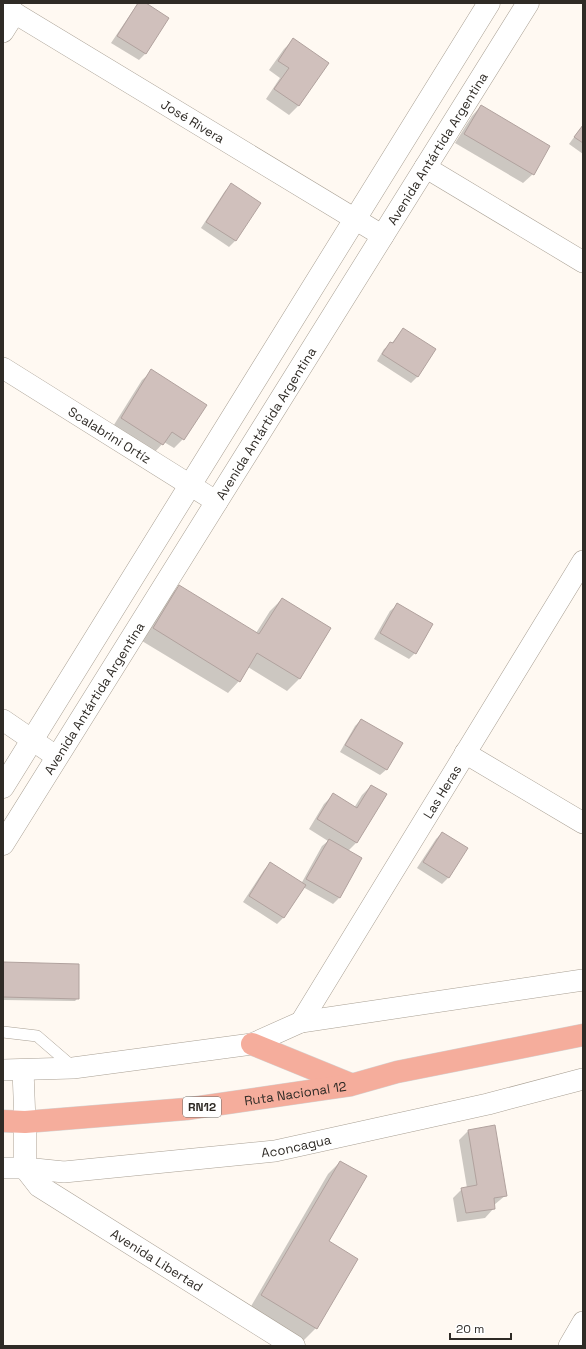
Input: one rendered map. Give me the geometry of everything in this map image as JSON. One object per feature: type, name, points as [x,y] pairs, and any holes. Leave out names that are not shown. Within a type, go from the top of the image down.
[{"type":"highway","name":"Ruta Nacional 12","points":[[3,1121],[24,1122],[186,1109],[351,1085],[397,1072],[583,1035]]},
{"type":"highway","points":[[252,1044],[351,1085]]},
{"type":"main road","points":[[3,787],[489,3]]},
{"type":"main road","name":"Avenida Antártida Argentina","points":[[3,844],[528,3]]},
{"type":"main road","points":[[24,1122],[25,1168]]},
{"type":"main road","name":"Avenida Libertad","points":[[25,1168],[39,1186],[294,1346]]},
{"type":"street","name":"José Rivera","points":[[9,9],[383,236]]},
{"type":"street","points":[[3,32],[9,9]]},
{"type":"street","points":[[424,168],[583,262]]},
{"type":"street","name":"Scalabrini Ortíz","points":[[3,368],[217,502]]},
{"type":"street","name":"Las Heras","points":[[301,1022],[583,561]]},
{"type":"street","points":[[3,720],[32,741],[58,757]]},
{"type":"street","points":[[465,753],[583,823]]},
{"type":"street","points":[[24,1122],[13,1070],[73,1068],[252,1044],[301,1022],[583,980]]},
{"type":"street","name":"Aconcagua","points":[[3,1168],[25,1168],[64,1172],[275,1151],[488,1104],[583,1079]]},
{"type":"street","points":[[569,1346],[583,1322]]},
{"type":"lane","points":[[3,1032],[37,1036],[73,1068]]},
{"type":"building","points":[[138,3],[146,3],[169,18],[146,54],[117,36]]},
{"type":"building","points":[[293,38],[329,63],[299,106],[274,89],[289,68],[278,61]]},
{"type":"building","points":[[481,105],[550,146],[534,175],[464,134]]},
{"type":"building","points":[[583,125],[583,143],[574,137]]},
{"type":"building","points":[[231,183],[261,203],[236,241],[206,222]]},
{"type":"building","points":[[403,328],[436,349],[418,377],[382,354],[390,342],[393,343]]},
{"type":"building","points":[[151,369],[207,405],[184,440],[172,432],[163,445],[121,418]]},
{"type":"building","points":[[179,585],[259,634],[282,598],[331,628],[300,679],[257,653],[240,682],[153,628]]},
{"type":"building","points":[[397,603],[433,624],[416,654],[380,633]]},
{"type":"building","points":[[361,719],[403,743],[387,770],[345,745]]},
{"type":"building","points":[[371,785],[387,794],[357,843],[317,819],[333,793],[357,808]]},
{"type":"building","points":[[442,832],[468,848],[449,878],[423,862]]},
{"type":"building","points":[[329,839],[362,858],[340,898],[306,879]]},
{"type":"building","points":[[270,862],[306,885],[284,918],[249,896]]},
{"type":"building","points":[[3,962],[79,964],[79,999],[3,997]]},
{"type":"building","points":[[495,1125],[507,1196],[494,1198],[495,1209],[466,1213],[461,1188],[477,1185],[468,1130]]},
{"type":"building","points":[[340,1161],[367,1176],[329,1241],[358,1259],[317,1329],[261,1295]]}]
